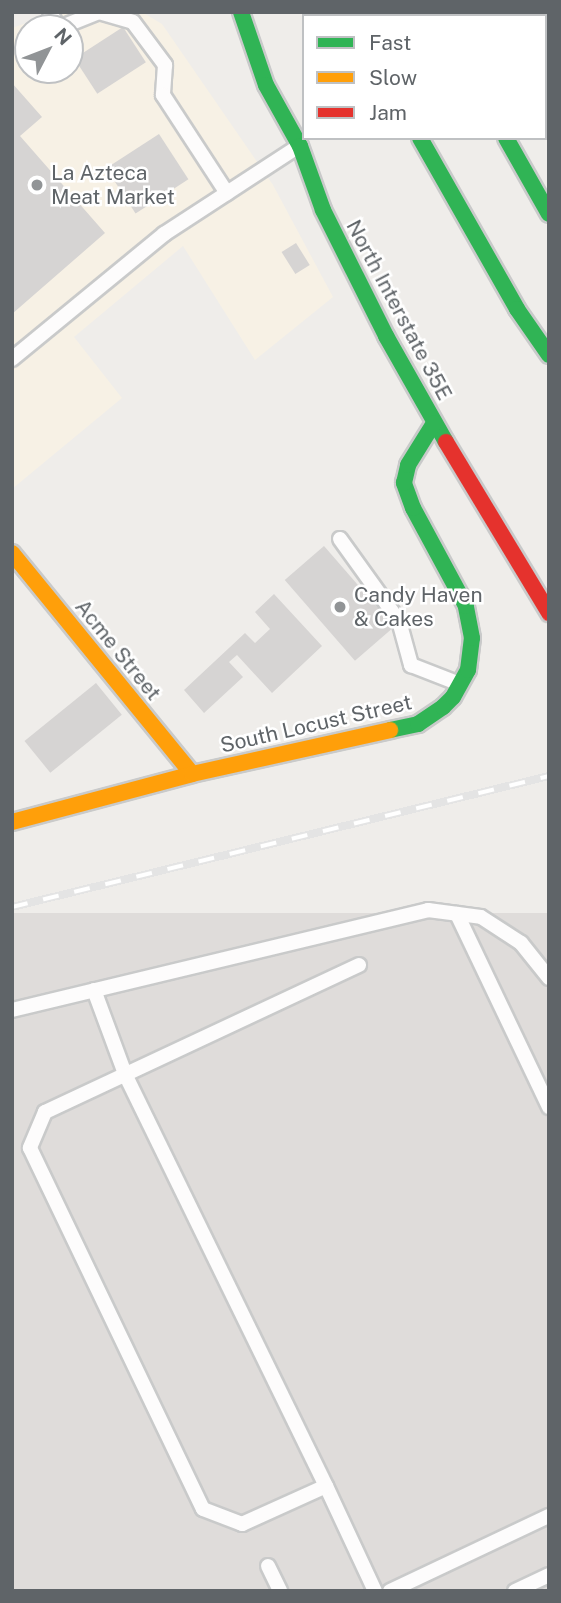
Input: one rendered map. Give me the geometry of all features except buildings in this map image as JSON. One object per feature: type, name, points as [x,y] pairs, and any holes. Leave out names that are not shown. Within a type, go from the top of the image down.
[{"type":"main road","name":"North Interstate 35E","points":[[242,14],[266,85],[300,146],[323,210],[386,336],[434,423],[549,613]]},
{"type":"main road","points":[[421,140],[517,309],[549,355]]},
{"type":"main road","points":[[507,140],[549,214]]},
{"type":"main road","name":"South Locust Street","points":[[12,822],[192,774],[418,724],[443,707],[461,685],[468,670],[472,638],[466,606],[412,508],[404,483],[408,465],[434,423]]},
{"type":"main road","name":"Acme Street","points":[[12,553],[192,774]]},
{"type":"lane","points":[[84,18],[99,12],[133,22],[165,65],[163,96],[227,193]]},
{"type":"lane","points":[[12,359],[164,234],[300,146]]},
{"type":"lane","points":[[340,540],[399,621],[411,665],[461,685]]},
{"type":"lane","points":[[12,1010],[428,910],[481,916],[521,943],[549,978]]},
{"type":"lane","points":[[457,914],[549,1107]]},
{"type":"lane","points":[[326,1486],[242,1524],[203,1509],[30,1148],[45,1112],[359,965]]},
{"type":"lane","points":[[94,990],[125,1074],[375,1591]]},
{"type":"lane","points":[[390,1591],[549,1516]]},
{"type":"lane","points":[[268,1566],[280,1591]]},
{"type":"lane","points":[[515,1591],[549,1575]]},
{"type":"shaded area","points":[[142,12],[162,24],[273,185],[333,297],[255,360],[183,246],[74,337],[122,398],[12,489],[12,28],[14,27],[14,84],[84,84],[84,14],[52,14]]},
{"type":"shaded area","points":[[12,913],[549,913],[549,1591],[12,1591]]},
{"type":"railway","points":[[12,907],[549,776]]},
{"type":"traffic: fast","points":[[241,12],[266,85],[300,146],[323,210],[386,336],[446,442]]},
{"type":"traffic: fast","points":[[421,140],[517,309],[549,355]]},
{"type":"traffic: fast","points":[[507,140],[549,214]]},
{"type":"traffic: fast","points":[[390,730],[418,724],[443,707],[453,697],[468,670],[472,638],[466,606],[413,508],[404,483],[408,465],[434,423]]},
{"type":"traffic: slow","points":[[12,553],[192,774]]},
{"type":"traffic: slow","points":[[12,822],[192,774],[390,730]]},
{"type":"traffic: jam","points":[[446,442],[549,613]]},
{"type":"place","name":"La Azteca Meat Market","points":[[37,185]]},
{"type":"place","name":"Candy Haven & Cakes","points":[[340,607]]}]
